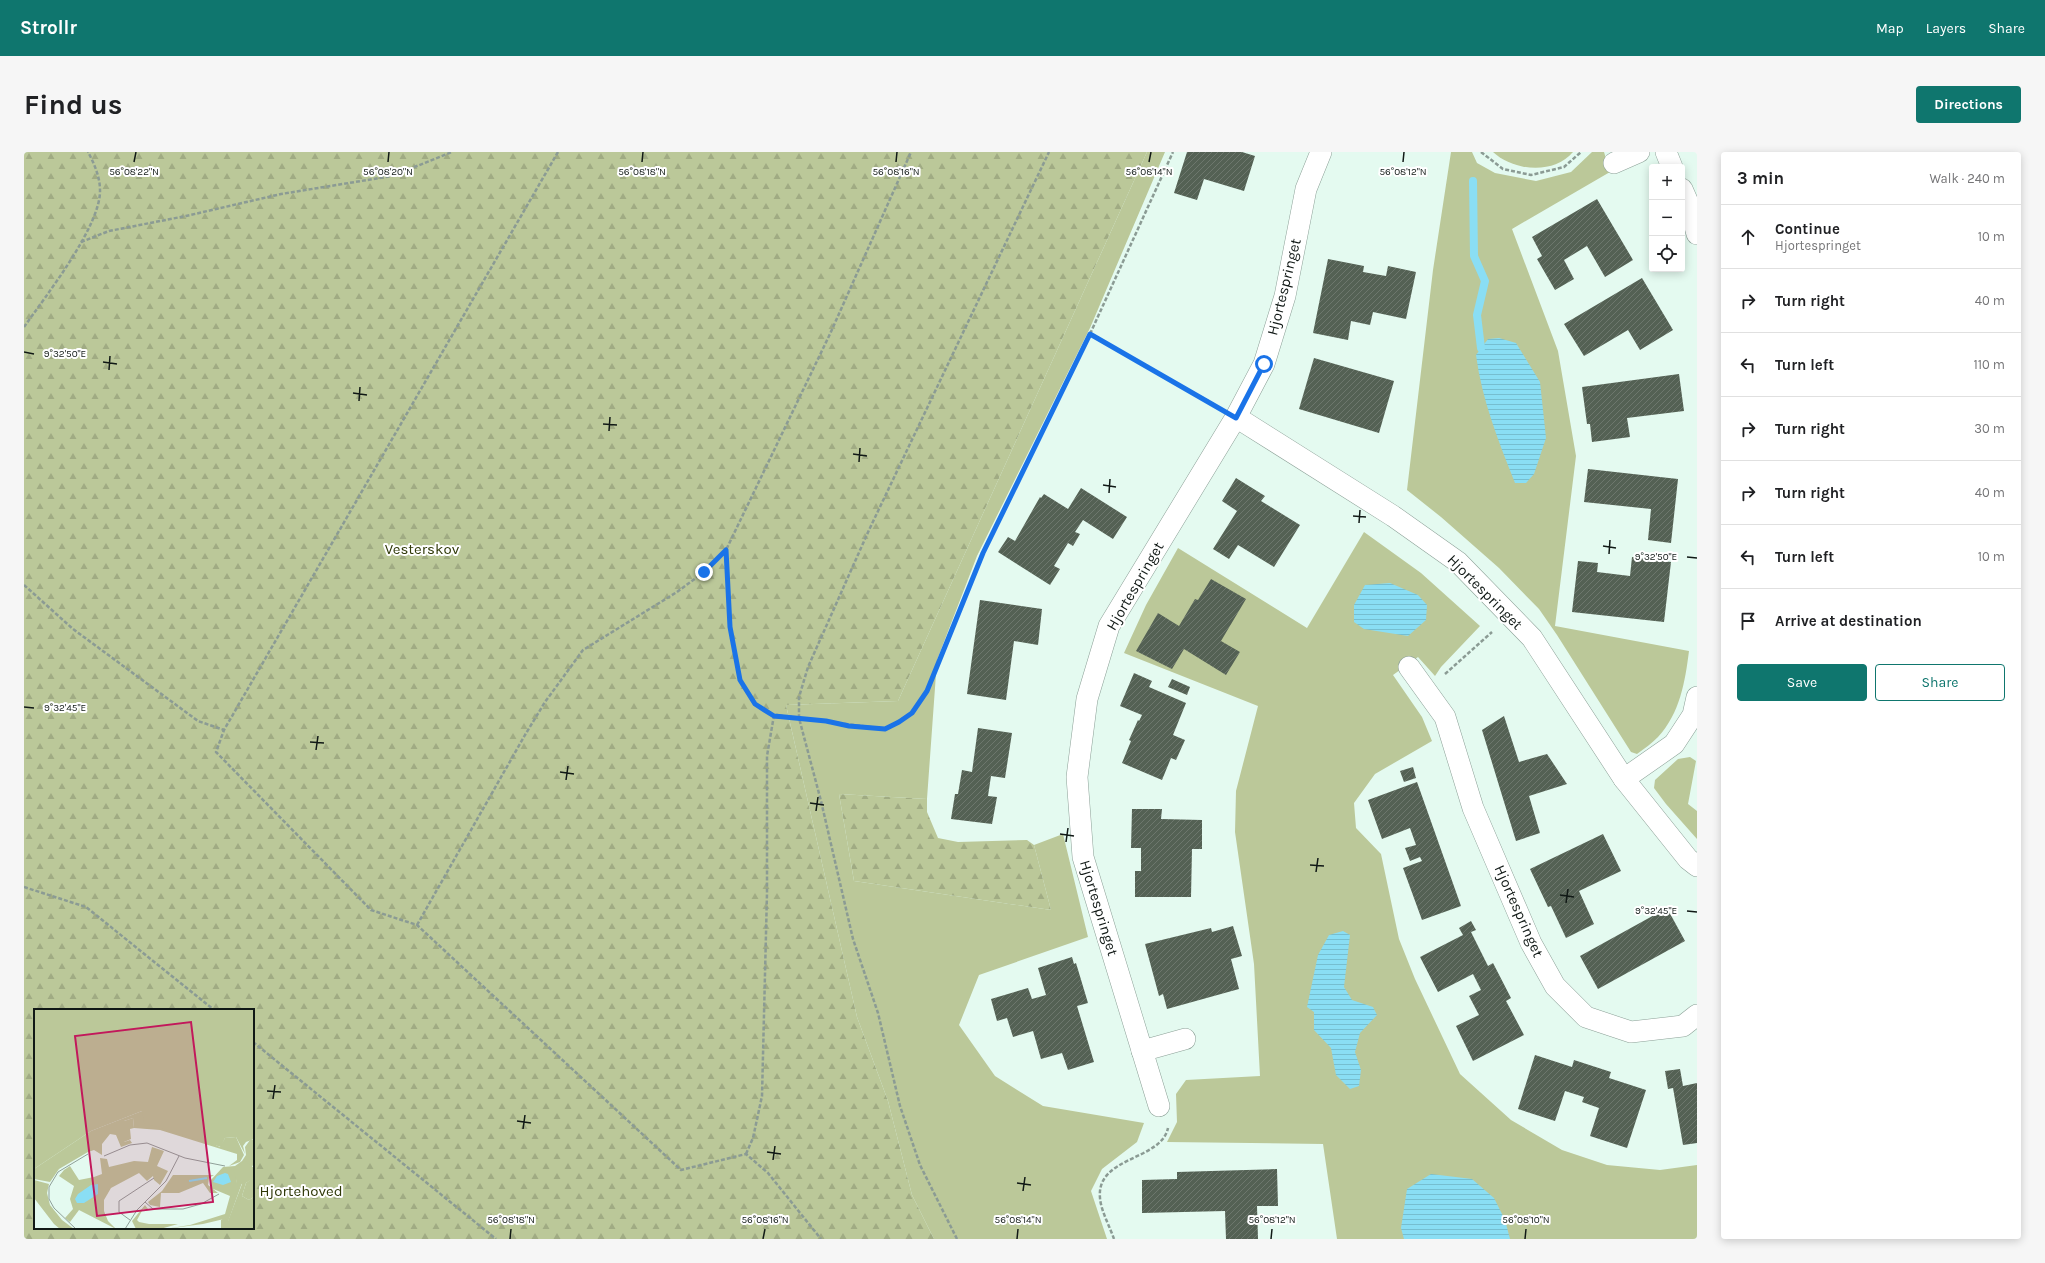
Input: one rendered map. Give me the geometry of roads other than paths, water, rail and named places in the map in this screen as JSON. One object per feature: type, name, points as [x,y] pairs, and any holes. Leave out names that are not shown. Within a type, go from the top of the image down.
[{"type":"street","name":"Hjortespringet","points":[[1159,1106],[1083,857],[1077,777],[1087,699],[1109,626],[1236,418],[1264,364],[1285,296],[1306,189],[1321,152]]},
{"type":"street","points":[[1614,163],[1639,152]]},
{"type":"street","points":[[1666,152],[1671,164]]},
{"type":"street","points":[[1685,196],[1697,234]]},
{"type":"street","name":"Hjortespringet","points":[[1236,418],[1393,516],[1458,562],[1532,638],[1624,778],[1688,859],[1697,866]]},
{"type":"street","name":"Hjortespringet","points":[[1409,668],[1427,689],[1445,717],[1473,808],[1531,943],[1555,986],[1586,1017],[1631,1032],[1683,1026],[1697,1015]]},
{"type":"street","points":[[1624,778],[1674,744],[1693,714],[1697,696]]},
{"type":"street","points":[[1142,1051],[1185,1038]]},
{"type":"water","points":[[1499,338],[1516,343],[1540,382],[1546,438],[1534,474],[1526,483],[1515,483],[1491,420],[1479,372],[1476,355],[1488,339]]},
{"type":"water","points":[[1390,583],[1418,595],[1427,605],[1426,620],[1408,636],[1364,629],[1354,622],[1354,605],[1365,585]]},
{"type":"water","points":[[1343,931],[1350,935],[1344,987],[1352,1000],[1373,1007],[1377,1015],[1360,1033],[1355,1052],[1361,1070],[1359,1086],[1350,1089],[1336,1075],[1331,1048],[1314,1030],[1314,1012],[1307,1007],[1318,955],[1329,935]]},
{"type":"water","points":[[1431,1174],[1472,1179],[1494,1198],[1505,1220],[1510,1239],[1404,1239],[1401,1228],[1407,1189]]},
{"type":"waterway","points":[[1473,181],[1474,256],[1485,281],[1477,315],[1481,348]]},
{"type":"park label","name":"Vesterskov","points":[[422,549]]},
{"type":"park label","name":"Hjortehoved","points":[[301,1191]]}]
